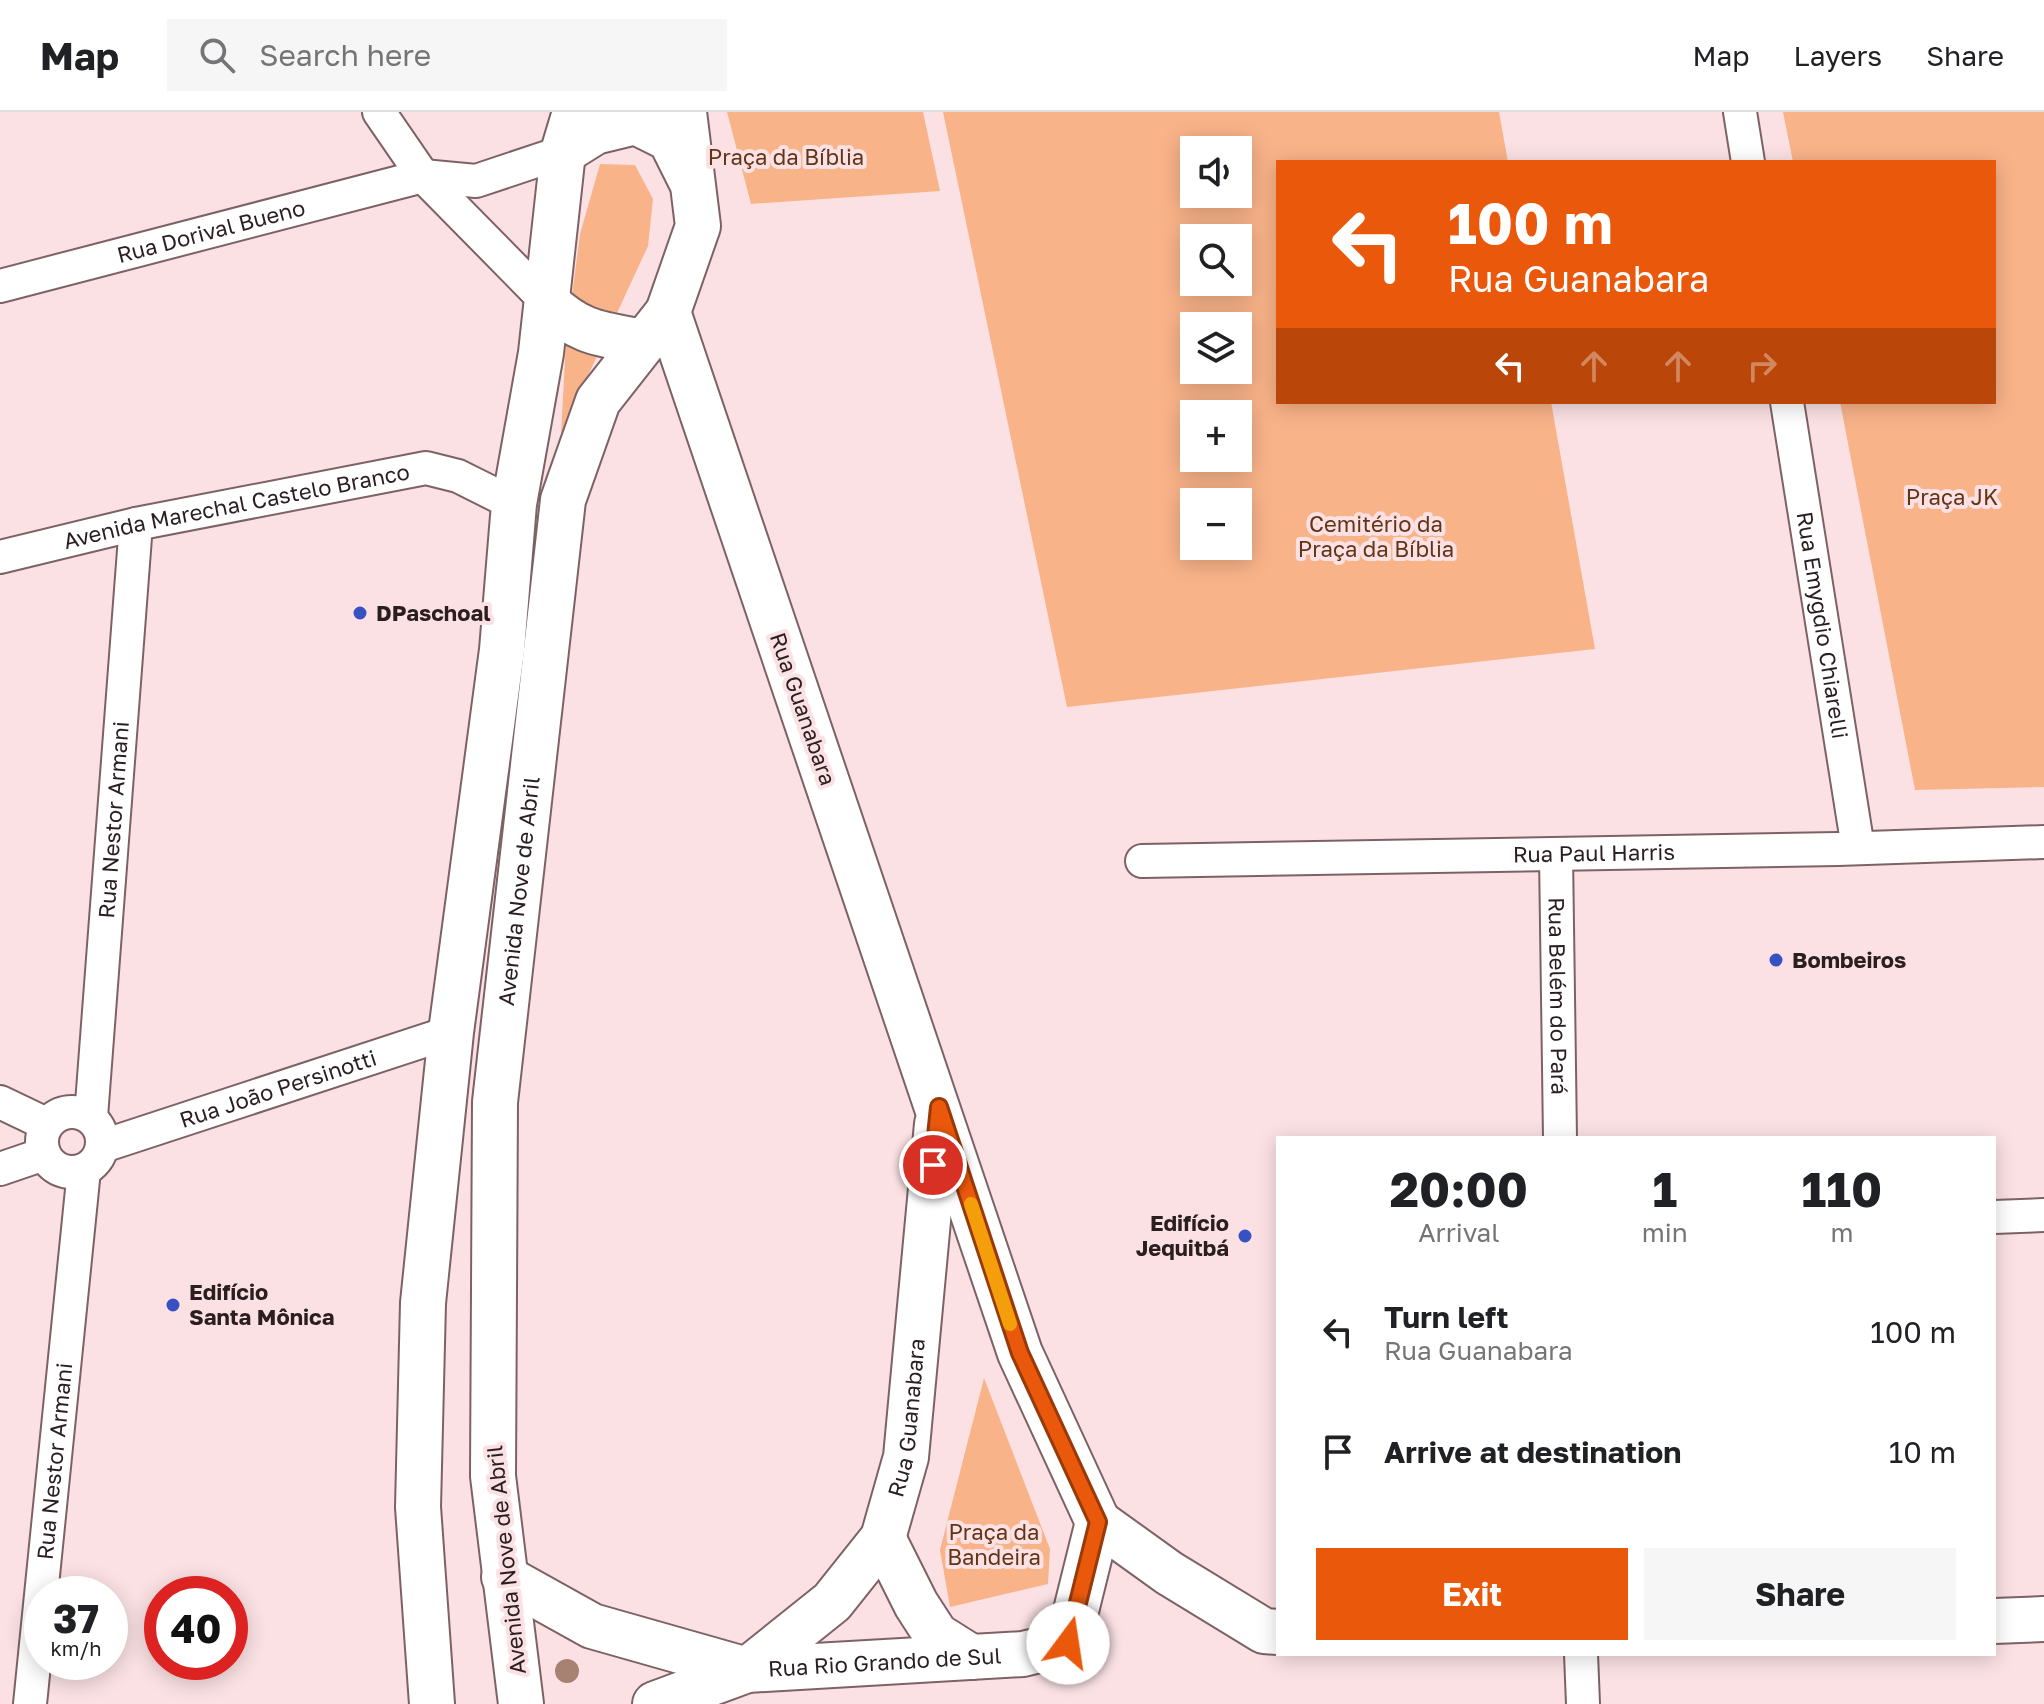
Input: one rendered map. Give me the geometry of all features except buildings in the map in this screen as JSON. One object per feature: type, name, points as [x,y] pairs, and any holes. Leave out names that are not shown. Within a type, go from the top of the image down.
[{"type":"main road","name":"Avenida Nove de Abril","points":[[521,1704],[493,1476],[495,1102],[563,500],[598,401],[656,327],[698,226],[684,112]]},
{"type":"main road","points":[[569,132],[595,132],[636,122],[670,139],[693,184]]},
{"type":"main road","name":"Avenida Nove de Abril","points":[[432,1704],[418,1507],[423,1303],[451,1032],[501,665],[514,504],[541,353],[569,132]]},
{"type":"main road","points":[[547,302],[567,320],[597,333],[656,327]]},
{"type":"main road","name":"Rua Guanabara","points":[[656,327],[939,1107],[1020,1353],[1098,1522]]},
{"type":"main road","name":"Rua Guanabara","points":[[747,1670],[832,1602],[883,1538],[906,1457],[939,1107]]},
{"type":"main road","points":[[1098,1522],[1169,1573],[1240,1617],[1264,1631],[1276,1632]]},
{"type":"main road","name":"Rua Rio Grando de Sul","points":[[655,1704],[747,1670],[1023,1654],[1068,1643],[1098,1522]]},
{"type":"main road","points":[[883,1538],[916,1604],[936,1635],[971,1657]]},
{"type":"main road","name":"Rua Rio Grando de Sul","points":[[504,1577],[592,1626],[747,1670]]},
{"type":"main road","points":[[1996,1621],[2044,1619]]},
{"type":"street","points":[[379,112],[423,176],[547,302]]},
{"type":"street","points":[[1740,112],[1748,160]]},
{"type":"street","name":"Rua Dorival Bueno","points":[[0,286],[423,176],[476,181],[569,132]]},
{"type":"street","name":"Rua Emygdio Chiarelli","points":[[1787,404],[1858,848]]},
{"type":"street","name":"Avenida Marechal Castelo Branco","points":[[0,557],[136,524],[426,468],[458,476],[514,504]]},
{"type":"street","name":"Rua Nestor Armani","points":[[30,1704],[93,1144],[136,524]]},
{"type":"street","name":"Rua Paul Harris","points":[[1142,861],[2044,842]]},
{"type":"street","name":"Rua Belém do Pará","points":[[1556,854],[1560,1136]]},
{"type":"street","name":"Rua João Persinotti","points":[[45,1139],[60,1114],[76,1111],[93,1144],[451,1032]]},
{"type":"street","points":[[0,1102],[45,1139],[53,1167],[68,1173],[93,1144]]},
{"type":"street","points":[[0,1169],[45,1139]]},
{"type":"street","points":[[1996,1217],[2044,1215]]},
{"type":"street","points":[[1581,1656],[1583,1704]]},
{"type":"green space","name":"Praça da Bíblia","points":[[727,112],[923,112],[940,191],[751,204]]},
{"type":"green space","name":"Cemitério da Praça da Bíblia","points":[[943,112],[1499,112],[1508,160],[1276,160],[1276,404],[1551,404],[1595,649],[1067,707]]},
{"type":"green space","name":"Praça JK","points":[[1783,112],[2044,112],[2044,787],[1915,790],[1840,404],[1996,404],[1996,160],[1793,160]]},
{"type":"green space","points":[[600,164],[635,165],[653,199],[648,246],[561,434],[566,342],[580,234]]},
{"type":"green space","name":"Praça da Bandeira","points":[[984,1378],[1050,1549],[1048,1584],[950,1607],[940,1550]]},
{"type":"slow traffic","points":[[971,1204],[1010,1324]]},
{"type":"place","name":"DPaschoal","points":[[360,613]]},
{"type":"place","name":"Bombeiros","points":[[1776,960]]},
{"type":"place","name":"Edifício Jequitbá","points":[[1245,1236]]},
{"type":"place","name":"Edifício Santa Mônica","points":[[173,1305]]},
{"type":"route","points":[[933,1165],[939,1107],[1020,1353],[1098,1522],[1068,1643]]}]
